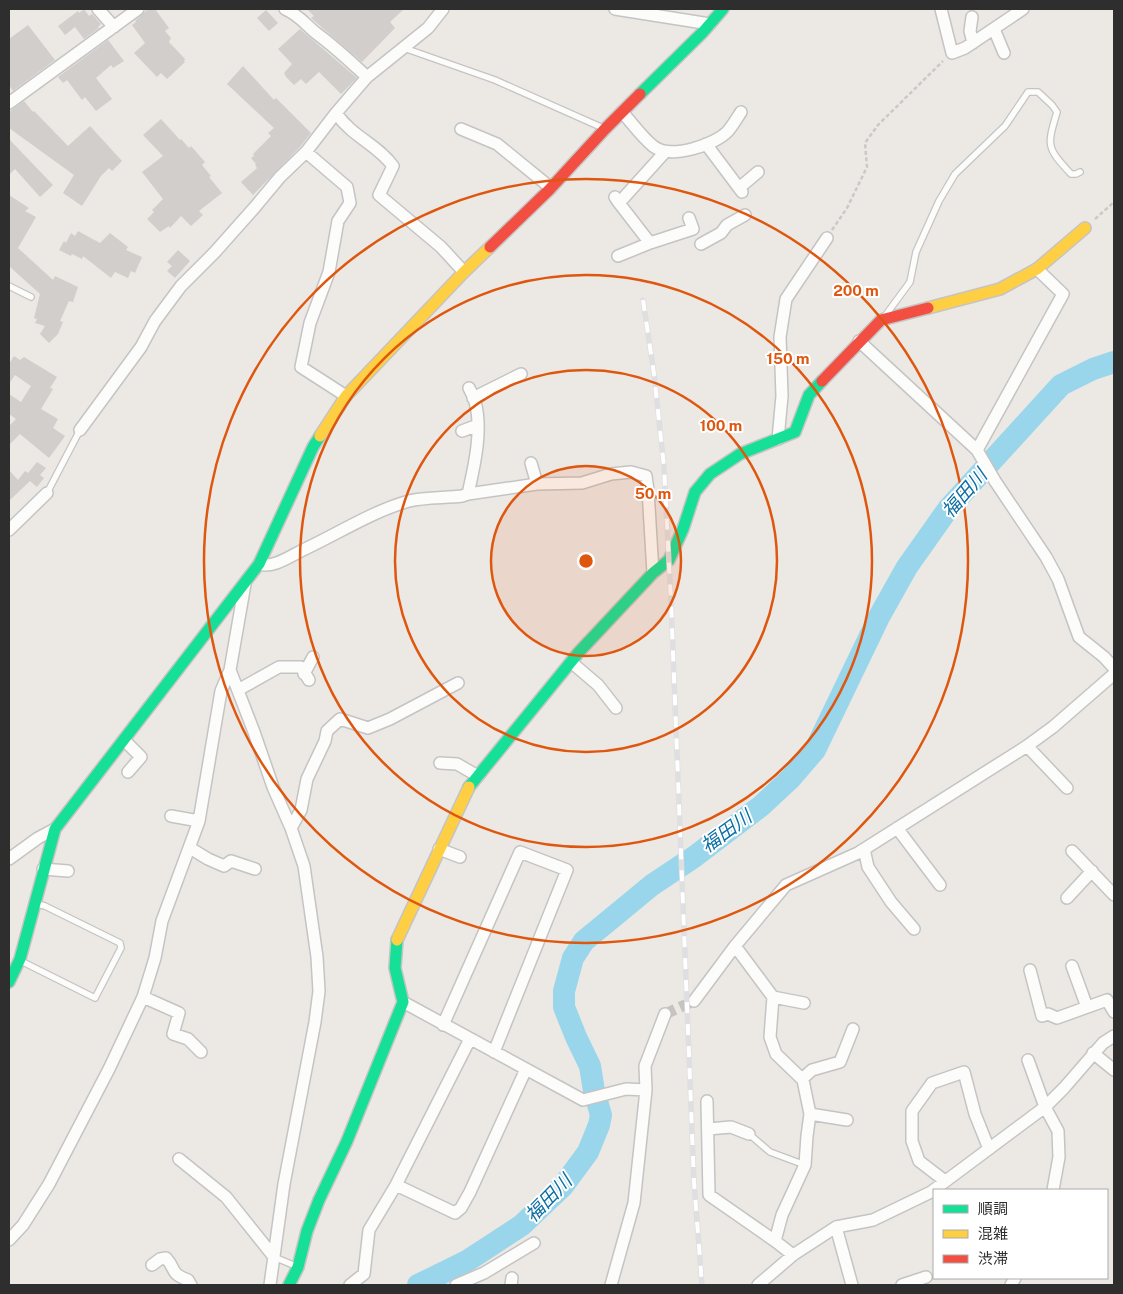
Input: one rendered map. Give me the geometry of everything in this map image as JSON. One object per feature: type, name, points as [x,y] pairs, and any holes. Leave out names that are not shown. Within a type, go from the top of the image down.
[{"type":"street","points":[[98,9],[114,26]]},
{"type":"street","points":[[9,103],[138,9]]},
{"type":"street","points":[[285,9],[297,15],[338,49],[367,77]]},
{"type":"street","points":[[615,9],[710,24]]},
{"type":"street","points":[[9,982],[19,960],[55,830],[260,564],[313,447],[346,396],[464,272],[551,188],[605,129],[723,9]]},
{"type":"street","points":[[940,9],[952,53],[965,48],[1023,9]]},
{"type":"street","points":[[80,430],[141,347],[155,321],[181,286],[242,222],[280,177],[306,152],[367,77],[428,28],[440,10]]},
{"type":"street","points":[[972,16],[970,31],[973,43]]},
{"type":"street","points":[[994,29],[1004,53]]},
{"type":"street","points":[[622,112],[654,147],[665,152],[682,151],[706,144],[727,132],[741,112]]},
{"type":"street","points":[[336,113],[362,140],[386,156],[393,166],[379,196],[441,247],[464,272]]},
{"type":"street","points":[[461,129],[497,144],[551,188]]},
{"type":"street","points":[[706,144],[741,190],[758,172]]},
{"type":"street","points":[[306,152],[347,187],[350,203],[338,221],[328,272],[310,323],[301,368],[346,396]]},
{"type":"street","points":[[650,243],[617,200],[665,152]]},
{"type":"street","points":[[618,256],[691,224],[702,247],[721,233],[726,225],[745,216]]},
{"type":"street","points":[[289,1285],[298,1267],[307,1231],[313,1216],[347,1142],[403,1002],[396,968],[397,939],[467,789],[571,662],[668,560],[683,529],[695,492],[710,474],[740,454],[795,432],[809,395],[881,320],[1000,289],[1037,269],[1085,228]]},
{"type":"street","points":[[778,439],[782,396],[780,337],[786,299],[826,238]]},
{"type":"street","points":[[977,450],[1063,294],[1037,269]]},
{"type":"street","points":[[859,341],[977,450],[1046,557],[1058,579],[1079,637],[1104,657],[1114,668]]},
{"type":"street","points":[[468,494],[475,464],[478,425],[475,402],[471,393],[521,374]]},
{"type":"street","points":[[462,431],[478,425]]},
{"type":"street","points":[[531,463],[537,484]]},
{"type":"street","points":[[260,564],[266,566],[281,561],[370,516],[412,500],[462,496],[537,484],[582,483],[611,474],[630,472],[646,476],[653,574]]},
{"type":"street","points":[[9,530],[47,493]]},
{"type":"street","points":[[9,1240],[23,1224],[49,1184],[109,1070],[142,996],[155,958],[162,920],[199,821],[221,691],[230,670],[246,582]]},
{"type":"street","points":[[238,690],[279,667],[301,667],[307,677],[313,657]]},
{"type":"street","points":[[571,662],[598,685],[616,708]]},
{"type":"street","points":[[230,670],[304,866],[318,957],[319,991],[315,1022],[286,1175],[270,1285]]},
{"type":"street","points":[[694,1001],[735,946],[786,885],[864,849],[1027,746],[1053,727],[1114,674]]},
{"type":"street","points":[[291,828],[301,810],[307,779],[325,741],[327,731],[340,719],[368,728],[458,683]]},
{"type":"street","points":[[124,740],[141,757],[128,772]]},
{"type":"street","points":[[1027,746],[1067,788]]},
{"type":"street","points":[[440,763],[457,764],[478,776]]},
{"type":"street","points":[[172,816],[199,821]]},
{"type":"street","points":[[897,828],[940,885]]},
{"type":"street","points":[[9,859],[38,838],[55,830]]},
{"type":"street","points":[[190,848],[224,866],[231,861],[256,869]]},
{"type":"street","points":[[439,849],[460,857]]},
{"type":"street","points":[[864,849],[868,867],[891,902],[914,929]]},
{"type":"street","points":[[1072,851],[1114,894]]},
{"type":"street","points":[[443,1025],[520,852],[567,870],[494,1052]]},
{"type":"street","points":[[43,869],[68,871]]},
{"type":"street","points":[[1067,898],[1092,871]]},
{"type":"street","points":[[735,946],[773,996],[804,1003]]},
{"type":"street","points":[[1072,966],[1088,1007]]},
{"type":"street","points":[[1030,970],[1042,1016],[1048,1014],[1057,1018],[1107,1000],[1114,1012]]},
{"type":"street","points":[[142,996],[179,1013],[173,1034],[188,1039],[201,1052]]},
{"type":"street","points":[[773,996],[770,1037],[776,1054],[802,1079],[810,1114],[805,1165],[782,1215],[775,1241]]},
{"type":"street","points":[[403,1002],[583,1100],[626,1088],[646,1090]]},
{"type":"street","points":[[611,1285],[634,1203],[646,1090],[645,1066],[664,1014]]},
{"type":"street","points":[[802,1079],[812,1070],[840,1062],[853,1030]]},
{"type":"street","points":[[935,1189],[1045,1107],[1103,1043],[1114,1036]]},
{"type":"street","points":[[350,1285],[364,1274],[369,1230],[396,1185],[470,1039]]},
{"type":"street","points":[[1094,1053],[1114,1070]]},
{"type":"street","points":[[1028,1060],[1045,1107],[1058,1131],[1059,1157],[1053,1189]]},
{"type":"street","points":[[396,1185],[455,1213],[461,1208],[526,1069]]},
{"type":"street","points":[[945,1181],[920,1161],[912,1141],[912,1112],[932,1083],[964,1072],[975,1114],[989,1149]]},
{"type":"street","points":[[707,1101],[709,1195],[793,1255]]},
{"type":"street","points":[[810,1114],[847,1120]]},
{"type":"street","points":[[708,1128],[731,1127],[748,1134]]},
{"type":"street","points":[[179,1158],[226,1197],[274,1257]]},
{"type":"street","points":[[758,1285],[793,1255],[836,1227],[872,1220],[933,1190]]},
{"type":"street","points":[[836,1227],[852,1285]]},
{"type":"street","points":[[456,1285],[484,1273],[534,1243]]},
{"type":"street","points":[[152,1265],[160,1259],[166,1258],[177,1276],[188,1280],[191,1285]]},
{"type":"street","points":[[902,1285],[926,1277]]},
{"type":"lane","points":[[404,48],[495,80],[605,129]]},
{"type":"lane","points":[[881,320],[910,282],[916,252],[938,201],[955,174],[1005,126],[1028,92],[1038,92],[1057,112],[1050,137],[1050,148],[1071,174],[1080,172]]},
{"type":"lane","points":[[9,286],[31,297]]},
{"type":"lane","points":[[47,493],[80,430]]},
{"type":"lane","points":[[19,960],[95,998],[121,948],[120,943],[46,906],[34,904]]},
{"type":"lane","points":[[748,1134],[770,1152],[805,1165]]},
{"type":"lane","points":[[274,1257],[298,1267]]},
{"type":"path","points":[[826,238],[847,208],[867,167],[865,143],[884,118],[952,53]]},
{"type":"path","points":[[1085,228],[1114,202]]},
{"type":"building","points":[[84,9],[89,16],[92,14],[101,24],[99,28],[84,39],[75,27],[65,35],[58,26],[78,11],[79,13]]},
{"type":"building","points":[[148,9],[155,9],[169,28],[165,31],[171,38],[169,42],[185,59],[185,62],[167,79],[161,73],[157,77],[134,53],[145,43],[132,25]]},
{"type":"building","points":[[307,9],[404,9],[390,22],[395,28],[362,62],[311,18],[314,16]]},
{"type":"building","points":[[266,10],[278,23],[269,31],[257,18]]},
{"type":"building","points":[[28,25],[55,60],[13,91],[9,85],[9,39]]},
{"type":"building","points":[[300,29],[357,78],[341,94],[319,72],[306,84],[301,79],[294,85],[286,77],[284,73],[292,64],[278,49]]},
{"type":"building","points":[[108,40],[124,61],[113,68],[111,65],[96,78],[112,99],[96,111],[85,97],[82,100],[67,80],[63,83],[58,77]]},
{"type":"building","points":[[243,66],[274,100],[276,98],[311,133],[300,147],[253,195],[241,182],[257,168],[251,158],[271,136],[268,133],[274,128],[227,84]]},
{"type":"building","points":[[24,101],[68,146],[90,126],[122,161],[112,171],[109,168],[101,176],[82,206],[63,193],[74,175],[9,128],[9,112]]},
{"type":"building","points":[[161,119],[180,140],[189,148],[191,146],[205,162],[202,165],[222,193],[199,211],[203,215],[191,226],[181,216],[170,228],[169,226],[160,232],[147,219],[154,212],[152,210],[163,199],[142,172],[163,156],[143,135]]},
{"type":"building","points":[[9,139],[53,185],[40,197],[15,169],[9,175]]},
{"type":"building","points":[[9,195],[29,208],[25,211],[36,217],[18,248],[53,280],[55,276],[78,287],[73,302],[69,301],[60,321],[63,322],[58,334],[49,343],[40,334],[45,326],[35,323],[37,319],[34,318],[40,294],[9,266]]},
{"type":"building","points":[[78,231],[100,243],[110,233],[128,247],[126,250],[142,257],[135,273],[131,271],[128,278],[115,272],[111,278],[83,256],[82,259],[59,250],[64,241],[66,243],[71,233],[75,236]]},
{"type":"building","points":[[178,250],[190,261],[175,278],[167,271],[172,266],[167,262]]},
{"type":"building","points":[[14,356],[20,360],[24,357],[57,377],[50,388],[53,389],[41,409],[58,419],[53,428],[65,436],[49,458],[20,434],[9,445],[9,426],[16,419],[9,414],[9,394],[21,402],[31,386],[15,375],[9,384],[9,364]]},
{"type":"building","points":[[37,462],[46,468],[40,475],[44,478],[37,487],[30,481],[9,501],[9,470],[18,480],[25,471],[28,473]]},
{"type":"waterway","name":"福田川","points":[[418,1285],[467,1261],[522,1225],[563,1186],[588,1152],[601,1115],[594,1091],[590,1066],[564,1007],[564,991],[573,958],[584,941],[652,885],[694,857],[761,806],[790,779],[815,750],[880,615],[907,567],[948,509],[1061,385],[1093,369],[1114,362]]},
{"type":"tunnel","points":[[665,1014],[694,1001]]},
{"type":"railway","points":[[643,300],[654,374],[664,467],[694,1182],[702,1285]]},
{"type":"traffic: fast","points":[[640,94],[703,32],[723,9]]},
{"type":"traffic: fast","points":[[469,787],[579,652],[653,573],[669,560],[683,529],[695,492],[710,474],[740,454],[795,432],[809,395],[822,381]]},
{"type":"traffic: fast","points":[[9,982],[20,959],[55,829],[259,564],[313,447],[320,436]]},
{"type":"traffic: fast","points":[[289,1285],[298,1267],[307,1231],[319,1200],[347,1141],[403,1002],[395,968],[397,940]]},
{"type":"traffic: slow","points":[[928,308],[1000,289],[1037,269],[1085,228]]},
{"type":"traffic: slow","points":[[320,436],[346,396],[490,247]]},
{"type":"traffic: slow","points":[[397,940],[469,787]]},
{"type":"traffic: jam","points":[[490,247],[549,190],[640,94]]},
{"type":"traffic: jam","points":[[822,381],[881,320],[928,308]]}]
